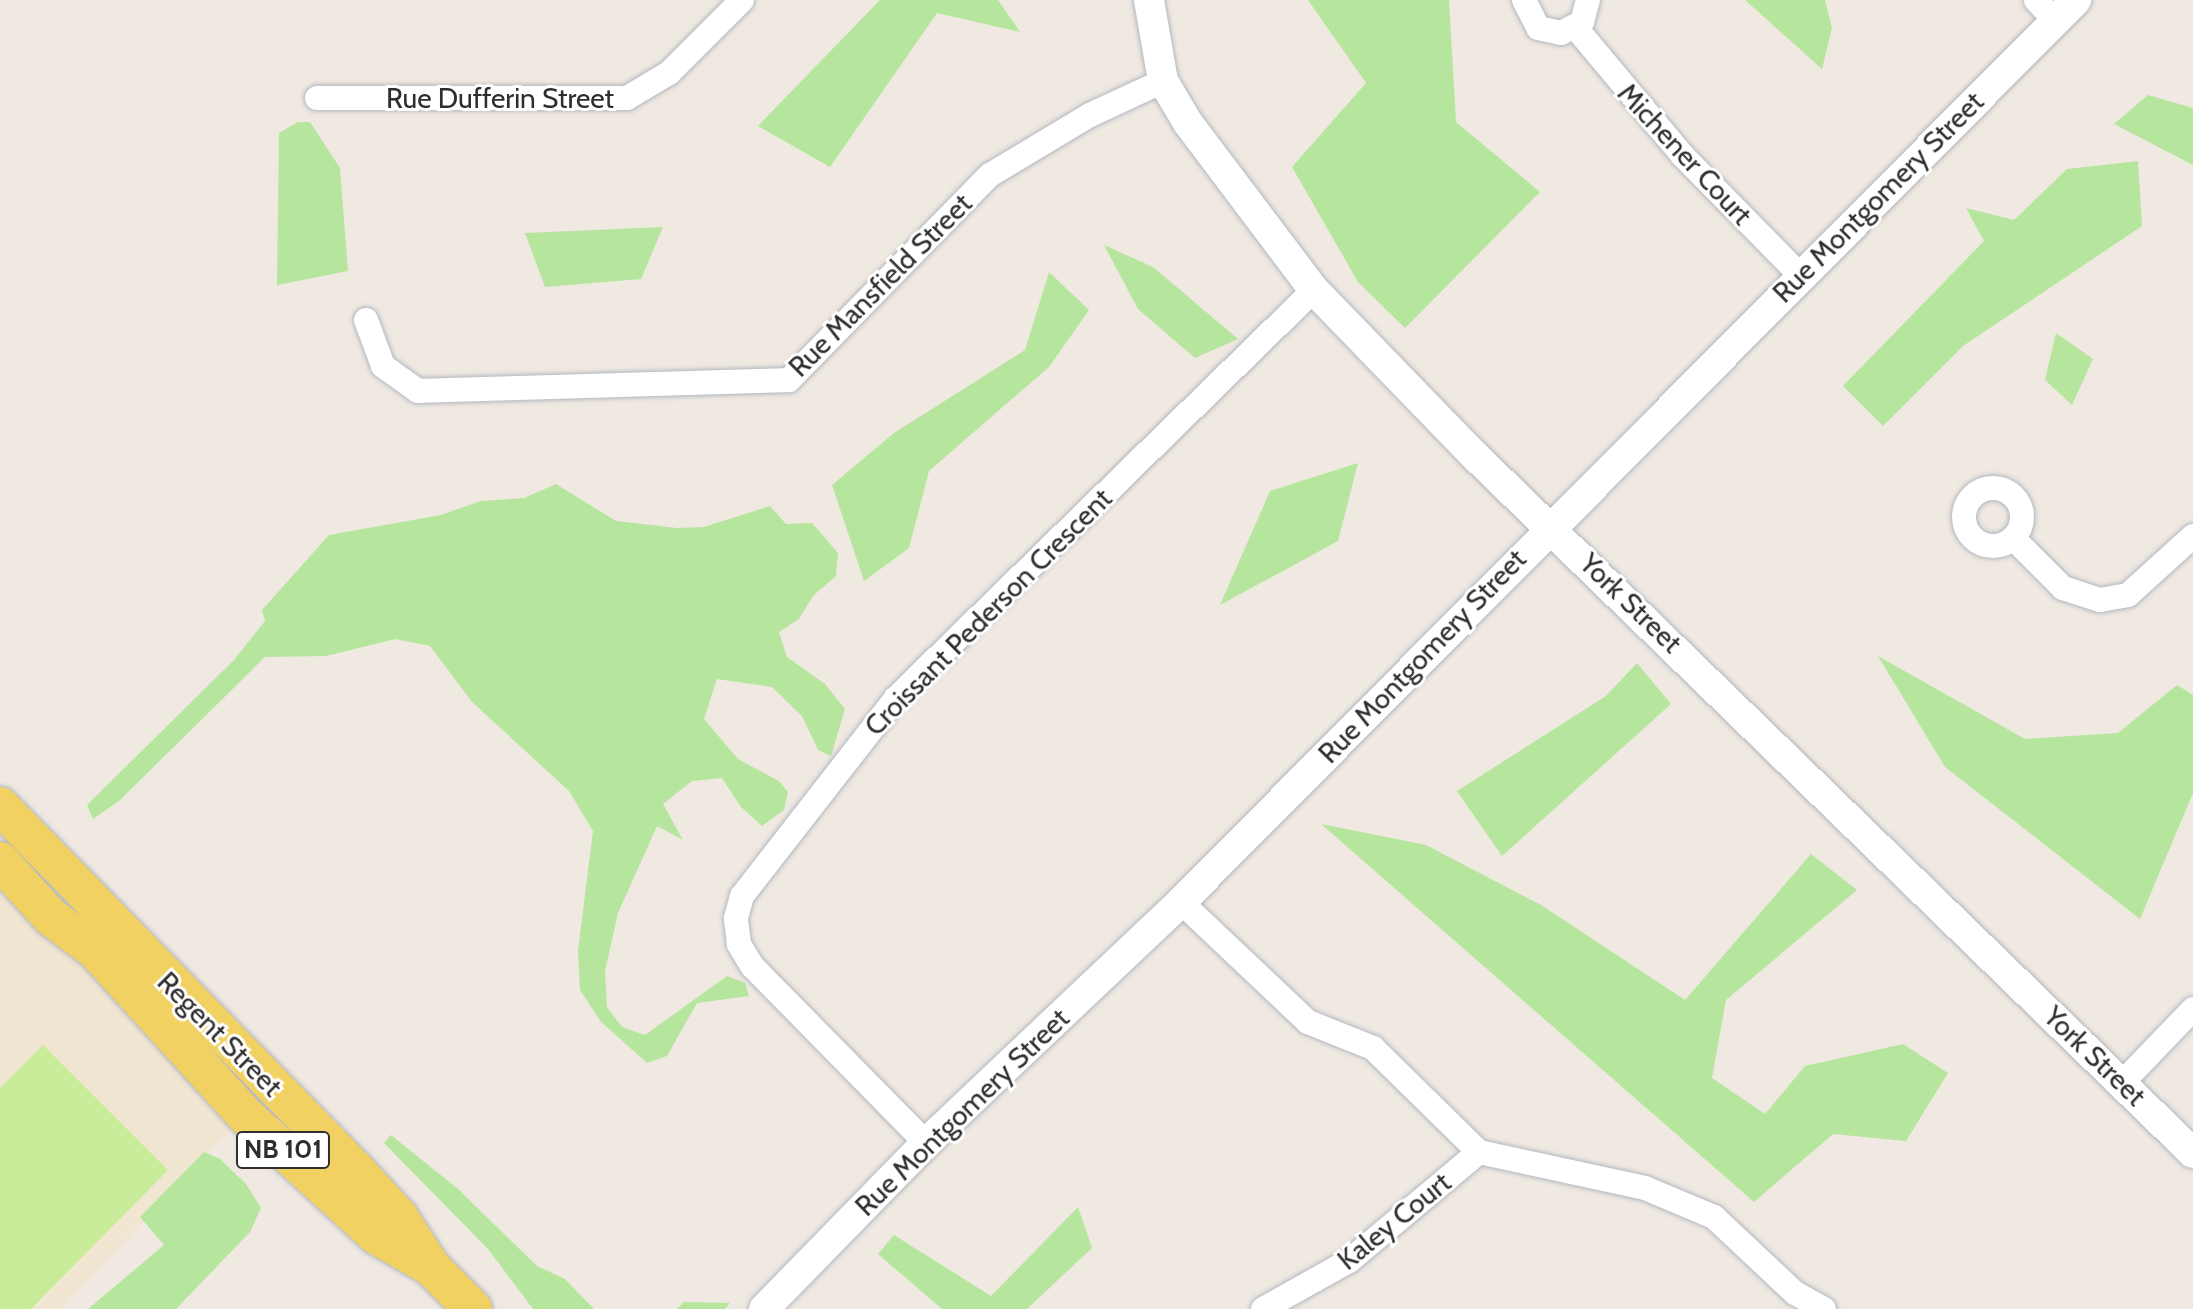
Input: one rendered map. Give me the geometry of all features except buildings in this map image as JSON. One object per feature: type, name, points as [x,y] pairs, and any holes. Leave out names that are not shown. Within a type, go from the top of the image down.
[{"type":"main road","name":"Regent Street","points":[[0,806],[399,1217],[432,1268],[473,1309]]},
{"type":"main road","name":"Regent Street","points":[[0,861],[51,917],[95,950],[245,1115],[376,1235],[432,1268]]},
{"type":"main road","points":[[151,1012],[182,1028],[215,1030]]},
{"type":"street","name":"Rue Dufferin Street","points":[[317,98],[588,102],[627,98],[669,73],[742,0]]},
{"type":"street","name":"York Street","points":[[1149,0],[1163,81],[1188,123],[1314,290],[1463,444],[1551,525],[2193,1153]]},
{"type":"street","points":[[1524,0],[1538,28],[1561,33],[1576,28],[1588,0]]},
{"type":"street","name":"Rue Montgomery Street","points":[[764,1309],[926,1143],[1181,902],[1800,275],[2056,6]]},
{"type":"street","name":"Michener Court","points":[[1576,28],[1683,156],[1800,275]]},
{"type":"street","name":"Rue Mansfield Street","points":[[366,320],[383,366],[418,391],[789,380],[990,175],[1090,115],[1163,81]]},
{"type":"street","name":"Croissant Pederson Crescent","points":[[926,1143],[752,966],[739,944],[736,918],[742,896],[896,698],[1314,290]]},
{"type":"street","points":[[2013,538],[2063,588],[2100,600],[2128,595],[2193,536]]},
{"type":"street","points":[[1181,902],[1308,1022],[1373,1048],[1479,1152],[1645,1188],[1714,1217],[1795,1293],[1824,1309]]},
{"type":"street","points":[[2123,1082],[2193,1009]]},
{"type":"street","name":"Kaley Court","points":[[1263,1309],[1349,1261],[1479,1152]]},
{"type":"shaded area","points":[[0,861],[245,1115],[61,1309],[0,1309]]},
{"type":"green space","points":[[880,0],[998,0],[1020,32],[937,13],[830,167],[758,126]]},
{"type":"green space","points":[[1308,0],[1449,0],[1456,122],[1540,192],[1405,328],[1358,282],[1292,167],[1366,83]]},
{"type":"green space","points":[[1745,0],[1825,0],[1832,28],[1822,69]]},
{"type":"green space","points":[[2148,95],[2193,108],[2193,165],[2114,124]]},
{"type":"green space","points":[[298,122],[310,122],[340,168],[348,271],[277,285],[279,133]]},
{"type":"green space","points":[[2138,161],[2142,226],[1963,346],[1883,426],[1843,386],[1984,241],[1966,208],[2014,220],[2067,169]]},
{"type":"green space","points":[[663,227],[641,279],[545,287],[525,233]]},
{"type":"green space","points":[[1104,245],[1153,267],[1238,339],[1195,358],[1138,309]]},
{"type":"green space","points":[[1049,272],[1089,310],[1049,367],[929,471],[909,548],[864,581],[832,485],[894,433],[1025,350]]},
{"type":"green space","points":[[2056,333],[2093,359],[2072,405],[2045,380]]},
{"type":"green space","points":[[1358,463],[1338,541],[1220,605],[1270,491]]},
{"type":"green space","points":[[556,484],[616,521],[677,528],[704,527],[770,506],[786,524],[812,523],[838,553],[836,576],[813,596],[799,619],[779,632],[787,657],[825,684],[845,709],[831,756],[818,750],[802,716],[772,687],[717,679],[704,719],[738,759],[779,781],[788,792],[784,810],[762,826],[741,807],[722,778],[692,781],[663,804],[683,840],[657,826],[618,913],[605,971],[607,1007],[622,1027],[645,1035],[727,976],[745,983],[749,996],[697,1003],[667,1056],[647,1063],[601,1022],[580,990],[578,951],[593,831],[569,791],[472,702],[430,646],[395,639],[326,656],[265,657],[120,800],[93,819],[87,805],[234,660],[265,621],[262,610],[329,535],[441,515],[481,501],[524,498]]},
{"type":"green space","points":[[1878,656],[2025,739],[2118,733],[2177,685],[2193,695],[2193,793],[2140,919],[1945,767]]},
{"type":"green space","points":[[1637,663],[1671,704],[1502,856],[1457,791],[1606,696]]},
{"type":"green space","points":[[1321,824],[1426,845],[1541,905],[1685,1000],[1811,854],[1857,890],[1726,1000],[1712,1078],[1765,1114],[1805,1066],[1903,1044],[1948,1073],[1906,1141],[1833,1134],[1754,1202]]},
{"type":"green space","points":[[43,1045],[168,1170],[31,1309],[0,1309],[0,1088]]},
{"type":"green space","points":[[391,1135],[458,1189],[537,1266],[565,1279],[594,1309],[533,1309],[488,1249],[384,1143]]},
{"type":"green space","points":[[204,1152],[220,1159],[246,1184],[261,1208],[250,1232],[176,1309],[88,1309],[164,1245],[140,1217]]},
{"type":"green space","points":[[1078,1207],[1092,1248],[1027,1309],[942,1309],[878,1254],[894,1235],[991,1296]]},
{"type":"green space","points":[[684,1302],[730,1303],[725,1309],[677,1309]]}]
